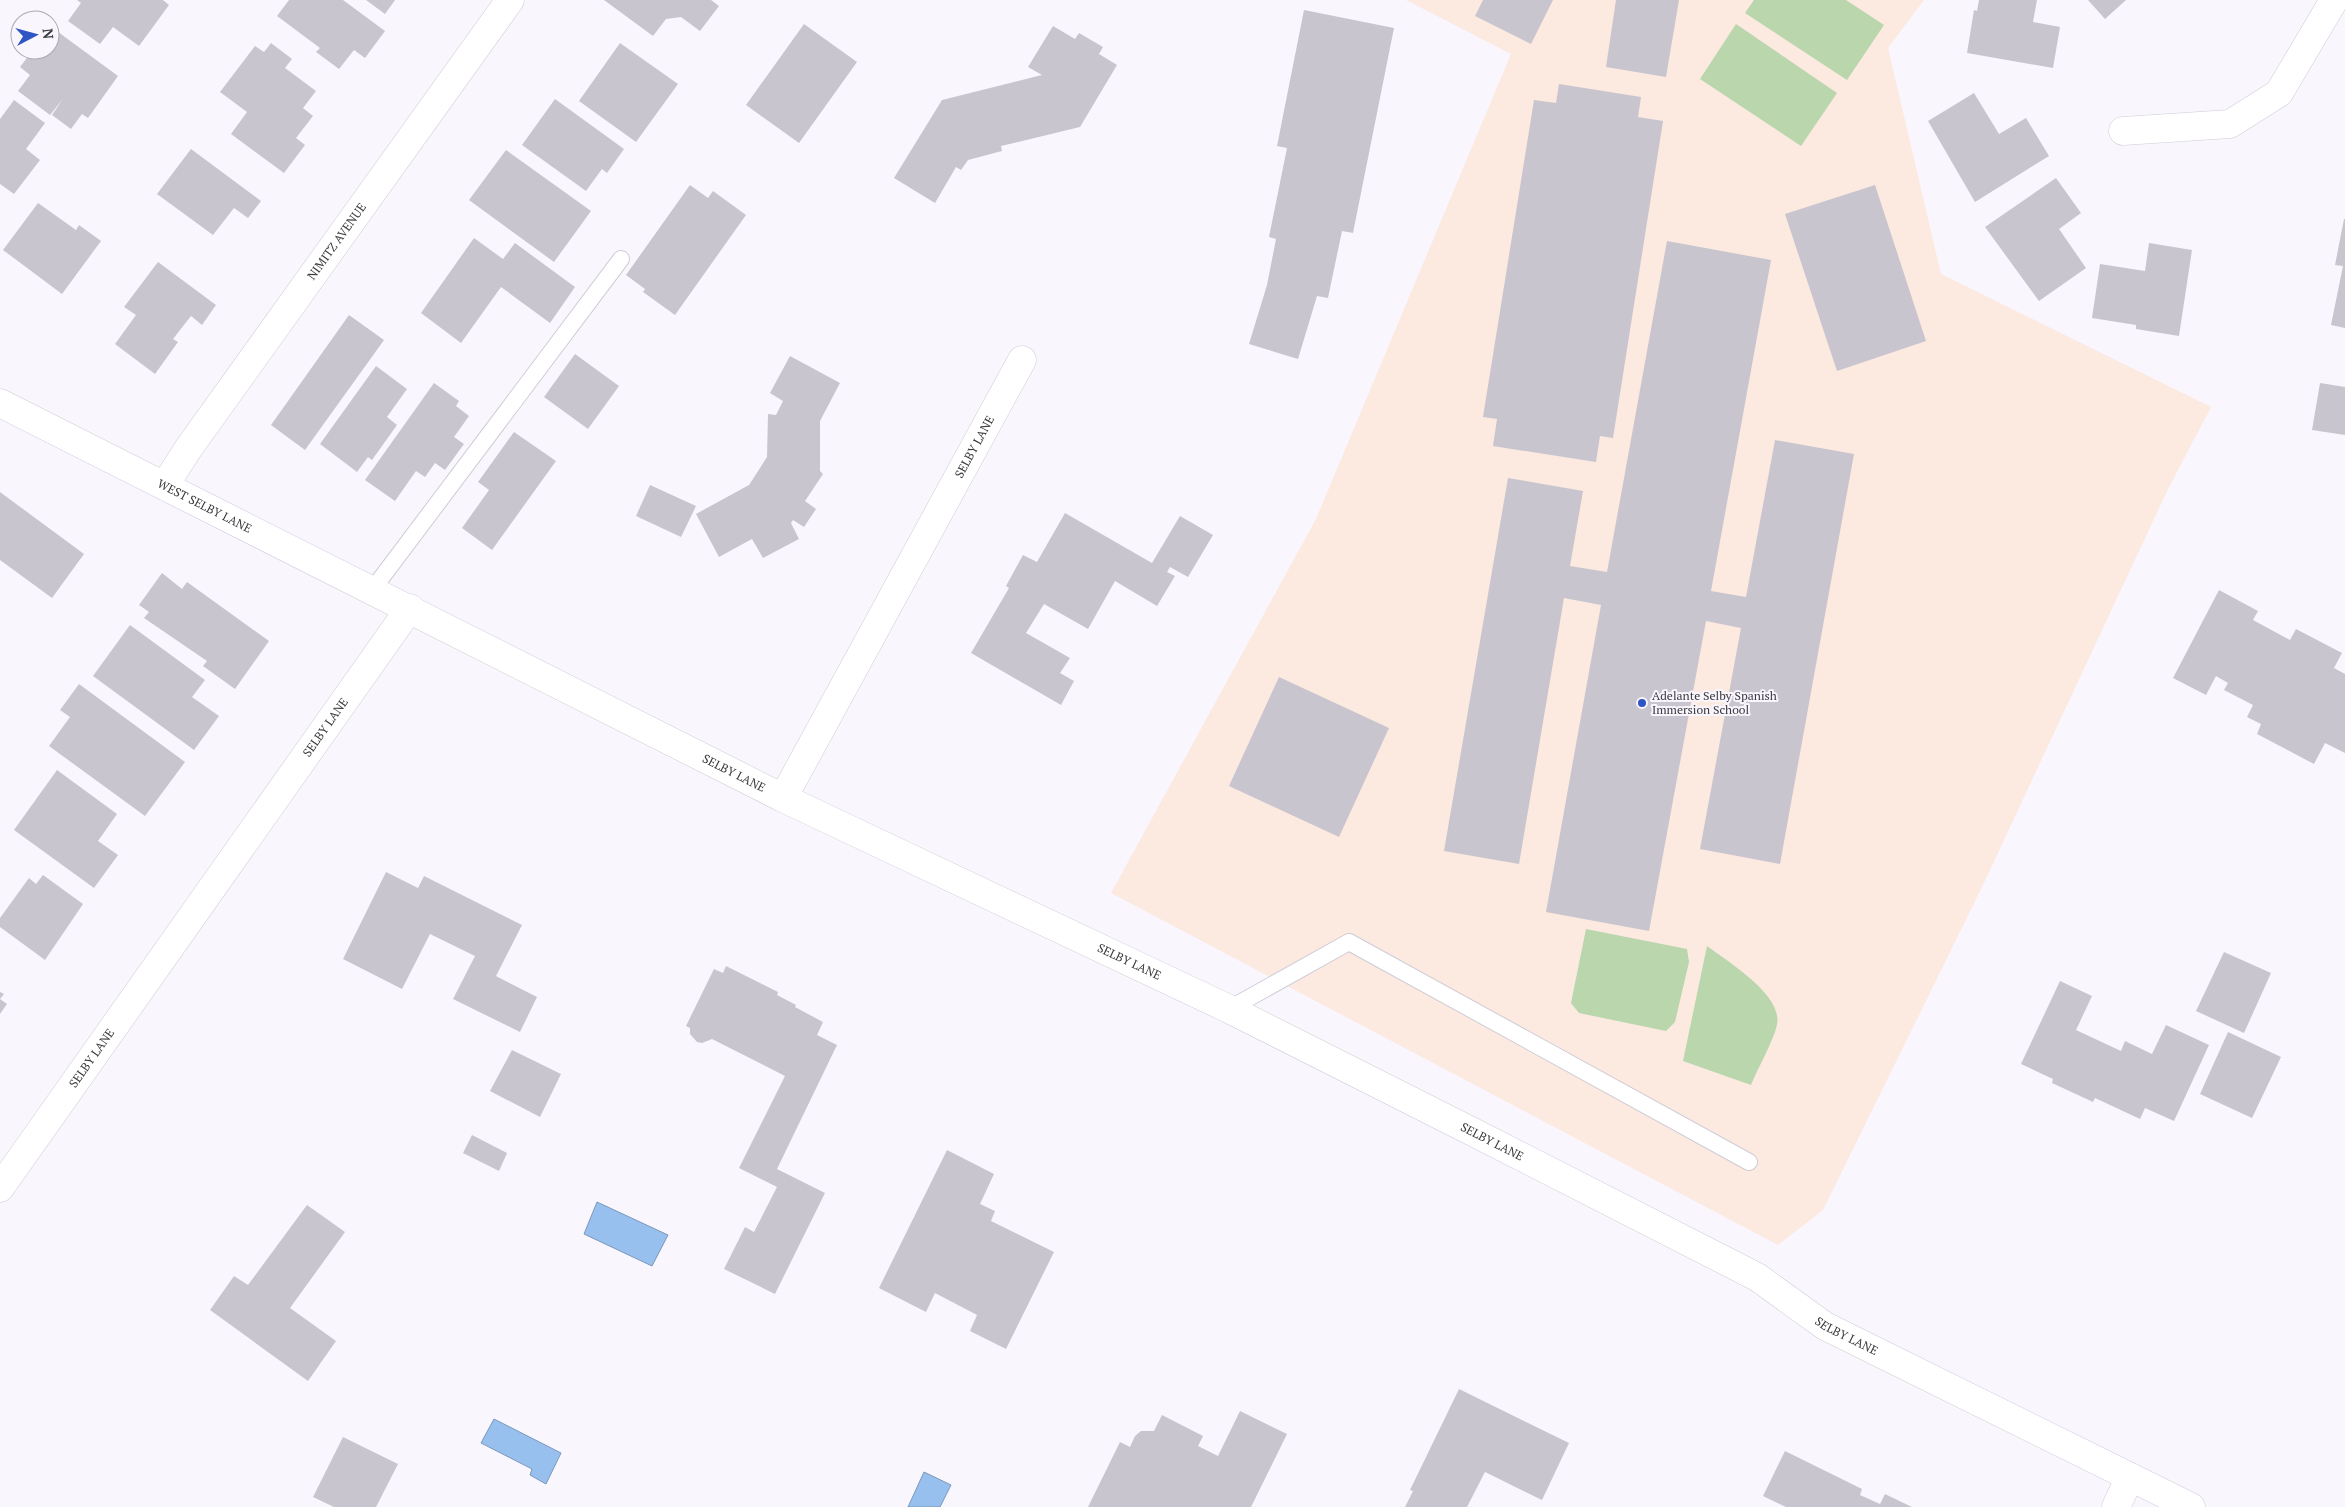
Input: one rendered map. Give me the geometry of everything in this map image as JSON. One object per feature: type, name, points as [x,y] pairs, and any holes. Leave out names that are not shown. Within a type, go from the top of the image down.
[{"type":"street","name":"NIMITZ AVENUE","points":[[165,486],[188,449],[510,0]]},
{"type":"street","points":[[2123,131],[2230,124],[2279,93],[2334,0]]},
{"type":"street","name":"SELBY LANE","points":[[783,798],[1022,360]]},
{"type":"street","name":"WEST SELBY LANE","points":[[0,403],[410,608]]},
{"type":"street","name":"SELBY LANE","points":[[0,1188],[410,608],[783,798],[1229,1009],[1710,1251],[1758,1277],[1825,1326],[2191,1507]]},
{"type":"street","points":[[2116,1507],[2130,1477]]},
{"type":"lane","points":[[373,589],[621,259]]},
{"type":"lane","points":[[1229,1009],[1349,942],[1748,1162]]},
{"type":"shaded area","name":"Adelante Selby Spanish Immersion School","points":[[1406,0],[1924,0],[1888,48],[1941,274],[2211,407],[2168,489],[1982,887],[1823,1210],[1778,1245],[1111,893],[1316,519],[1511,54]]},
{"type":"green space","points":[[1754,0],[1846,0],[1884,25],[1847,80],[1745,13]]},
{"type":"green space","points":[[1736,24],[1837,93],[1801,146],[1700,79]]},
{"type":"green space","points":[[1586,929],[1687,949],[1689,962],[1675,1022],[1666,1031],[1579,1013],[1571,1003]]},
{"type":"green space","points":[[1707,946],[1752,980],[1763,991],[1777,1013],[1776,1030],[1751,1085],[1683,1061]]},
{"type":"water","points":[[597,1202],[668,1235],[652,1266],[584,1234]]},
{"type":"water","points":[[494,1419],[561,1453],[546,1484],[530,1475],[532,1469],[481,1443]]},
{"type":"water","points":[[924,1472],[951,1485],[940,1507],[908,1507]]},
{"type":"building","points":[[77,0],[163,0],[169,5],[139,46],[113,27],[100,44],[68,21],[81,3]]},
{"type":"building","points":[[289,0],[343,0],[385,31],[365,58],[354,50],[339,69],[316,52],[320,48],[277,16]]},
{"type":"building","points":[[366,0],[395,0],[385,14]]},
{"type":"building","points":[[604,0],[711,0],[719,6],[700,31],[681,17],[666,19],[653,36]]},
{"type":"building","points":[[1483,0],[1553,0],[1531,44],[1475,16]]},
{"type":"building","points":[[1616,0],[1679,0],[1666,77],[1606,67]]},
{"type":"building","points":[[1979,0],[2037,0],[2033,22],[2060,27],[2053,68],[1967,53],[1974,10],[1977,11]]},
{"type":"building","points":[[2088,0],[2126,0],[2105,19]]},
{"type":"building","points":[[1304,10],[1394,28],[1353,233],[1342,231],[1328,298],[1317,296],[1298,359],[1249,344],[1267,285],[1276,239],[1269,237],[1287,148],[1277,146]]},
{"type":"building","points":[[804,24],[857,62],[799,143],[746,105]]},
{"type":"building","points":[[1053,26],[1075,39],[1079,33],[1103,47],[1099,54],[1117,65],[1080,127],[1001,146],[1002,151],[968,160],[961,170],[956,167],[935,203],[894,178],[942,100],[1042,75],[1028,67]]},
{"type":"building","points":[[60,33],[118,76],[88,118],[82,114],[71,129],[52,115],[63,99],[50,115],[18,91],[30,75],[20,67],[25,60],[60,60]]},
{"type":"building","points":[[271,43],[292,59],[285,68],[316,91],[303,108],[313,116],[296,138],[305,145],[284,173],[231,134],[247,112],[220,92],[255,46],[264,52]]},
{"type":"building","points":[[620,43],[678,84],[636,142],[579,101]]},
{"type":"building","points":[[1559,84],[1641,97],[1638,117],[1663,121],[1613,438],[1600,436],[1596,462],[1493,446],[1497,419],[1483,417],[1534,100],[1556,103]]},
{"type":"building","points":[[1974,93],[1999,134],[2026,118],[2049,156],[1975,202],[1928,121]]},
{"type":"building","points":[[555,99],[624,149],[607,173],[602,169],[586,191],[522,145]]},
{"type":"building","points":[[14,100],[45,123],[26,149],[40,160],[14,194],[0,184],[0,119]]},
{"type":"building","points":[[191,149],[261,201],[248,218],[234,208],[213,235],[157,194]]},
{"type":"building","points":[[506,150],[591,211],[554,262],[469,200]]},
{"type":"building","points":[[2056,178],[2081,213],[2059,229],[2086,268],[2039,301],[1985,227]]},
{"type":"building","points":[[690,185],[708,198],[713,191],[746,215],[675,315],[643,292],[645,289],[626,275]]},
{"type":"building","points":[[1875,185],[1926,341],[1837,371],[1785,214]]},
{"type":"building","points":[[38,203],[76,230],[79,225],[101,241],[62,294],[3,250]]},
{"type":"building","points":[[2344,219],[2345,328],[2331,325],[2343,266],[2335,265]]},
{"type":"building","points":[[474,238],[503,259],[515,243],[575,287],[550,323],[501,287],[461,343],[421,313]]},
{"type":"building","points":[[1667,241],[1771,260],[1711,591],[1746,597],[1775,440],[1854,454],[1780,864],[1700,849],[1741,628],[1706,621],[1649,931],[1546,912],[1601,605],[1564,598],[1519,864],[1444,851],[1508,478],[1583,491],[1570,566],[1607,572]]},
{"type":"building","points":[[2149,243],[2192,250],[2179,336],[2136,329],[2136,325],[2092,318],[2100,264],[2145,271]]},
{"type":"building","points":[[158,262],[216,305],[202,325],[191,316],[173,339],[178,342],[155,374],[115,344],[136,315],[124,307]]},
{"type":"building","points":[[349,315],[384,340],[305,450],[271,425]]},
{"type":"building","points":[[575,354],[619,386],[588,429],[544,397]]},
{"type":"building","points":[[790,356],[840,383],[820,421],[820,471],[823,474],[805,501],[816,509],[804,527],[793,520],[791,523],[799,539],[763,558],[752,539],[719,557],[696,514],[749,485],[767,457],[768,414],[776,415],[783,401],[770,393]]},
{"type":"building","points":[[376,366],[407,389],[387,417],[397,425],[372,460],[368,457],[357,472],[320,444]]},
{"type":"building","points":[[434,383],[459,401],[456,406],[469,416],[454,437],[464,444],[445,470],[435,463],[425,477],[416,471],[395,501],[365,480]]},
{"type":"building","points":[[2320,383],[2345,387],[2345,435],[2312,430]]},
{"type":"building","points":[[514,432],[556,461],[492,550],[462,528],[489,490],[478,482]]},
{"type":"building","points":[[650,485],[696,506],[681,537],[636,516]]},
{"type":"building","points":[[0,492],[84,554],[52,598],[0,560]]},
{"type":"building","points":[[1065,513],[1152,563],[1180,516],[1213,535],[1188,577],[1170,567],[1167,572],[1175,576],[1157,606],[1115,581],[1088,629],[1044,604],[1026,633],[1070,658],[1060,673],[1074,681],[1061,705],[971,653],[1009,588],[1006,586],[1023,555],[1037,562]]},
{"type":"building","points":[[162,573],[182,589],[187,582],[269,641],[235,689],[203,666],[207,661],[144,618],[149,612],[139,605]]},
{"type":"building","points":[[2219,590],[2258,611],[2253,620],[2290,640],[2296,629],[2342,653],[2334,668],[2345,674],[2345,753],[2325,743],[2314,764],[2257,734],[2261,724],[2247,717],[2253,705],[2224,690],[2228,683],[2216,676],[2206,695],[2173,678]]},
{"type":"building","points":[[130,625],[205,680],[192,697],[219,716],[194,750],[93,676]]},
{"type":"building","points":[[1279,677],[1389,728],[1339,837],[1229,786]]},
{"type":"building","points":[[79,684],[185,762],[145,816],[49,746],[70,717],[60,710]]},
{"type":"building","points":[[57,770],[117,814],[98,841],[118,855],[94,888],[14,830]]},
{"type":"building","points":[[386,872],[418,888],[424,876],[522,925],[496,976],[537,997],[520,1032],[453,999],[475,956],[430,934],[402,989],[343,959]]},
{"type":"building","points":[[43,875],[83,904],[45,960],[0,927],[0,918],[29,878],[36,884]]},
{"type":"building","points":[[2224,952],[2271,973],[2244,1033],[2196,1011]]},
{"type":"building","points":[[726,966],[778,992],[777,995],[796,1005],[795,1007],[823,1022],[817,1035],[837,1045],[777,1169],[825,1193],[775,1294],[724,1269],[745,1227],[754,1232],[777,1187],[739,1168],[785,1076],[712,1039],[702,1043],[697,1042],[690,1034],[690,1028],[686,1026],[714,969],[723,973]]},
{"type":"building","points":[[2060,981],[2092,996],[2076,1030],[2121,1051],[2125,1041],[2152,1054],[2166,1025],[2209,1045],[2174,1121],[2145,1108],[2140,1119],[2095,1098],[2093,1102],[2052,1083],[2053,1079],[2021,1064]]},
{"type":"building","points":[[0,999],[7,1004],[0,1014]]},
{"type":"building","points":[[2228,1032],[2281,1057],[2252,1118],[2200,1094]]},
{"type":"building","points":[[512,1050],[561,1074],[540,1117],[490,1091]]},
{"type":"building","points":[[472,1135],[507,1153],[499,1171],[463,1153]]},
{"type":"building","points":[[947,1150],[994,1174],[980,1204],[995,1211],[991,1221],[1054,1252],[1006,1349],[970,1331],[977,1315],[935,1293],[926,1312],[879,1288]]},
{"type":"building","points":[[307,1205],[345,1232],[290,1308],[336,1341],[308,1381],[210,1310],[234,1276],[248,1285]]},
{"type":"building","points":[[1459,1389],[1569,1443],[1542,1500],[1485,1472],[1467,1507],[1405,1507],[1413,1491],[1410,1490]]},
{"type":"building","points":[[1240,1411],[1287,1434],[1251,1507],[1088,1507],[1120,1442],[1130,1447],[1135,1436],[1141,1431],[1154,1431],[1162,1415],[1203,1436],[1198,1446],[1218,1456]]},
{"type":"building","points":[[343,1437],[398,1464],[376,1507],[334,1507],[313,1497]]},
{"type":"building","points":[[1785,1451],[1862,1489],[1860,1495],[1880,1504],[1885,1494],[1912,1507],[1786,1507],[1763,1496]]},
{"type":"place","name":"Adelante Selby Spanish Immersion School","points":[[1642,703]]}]
